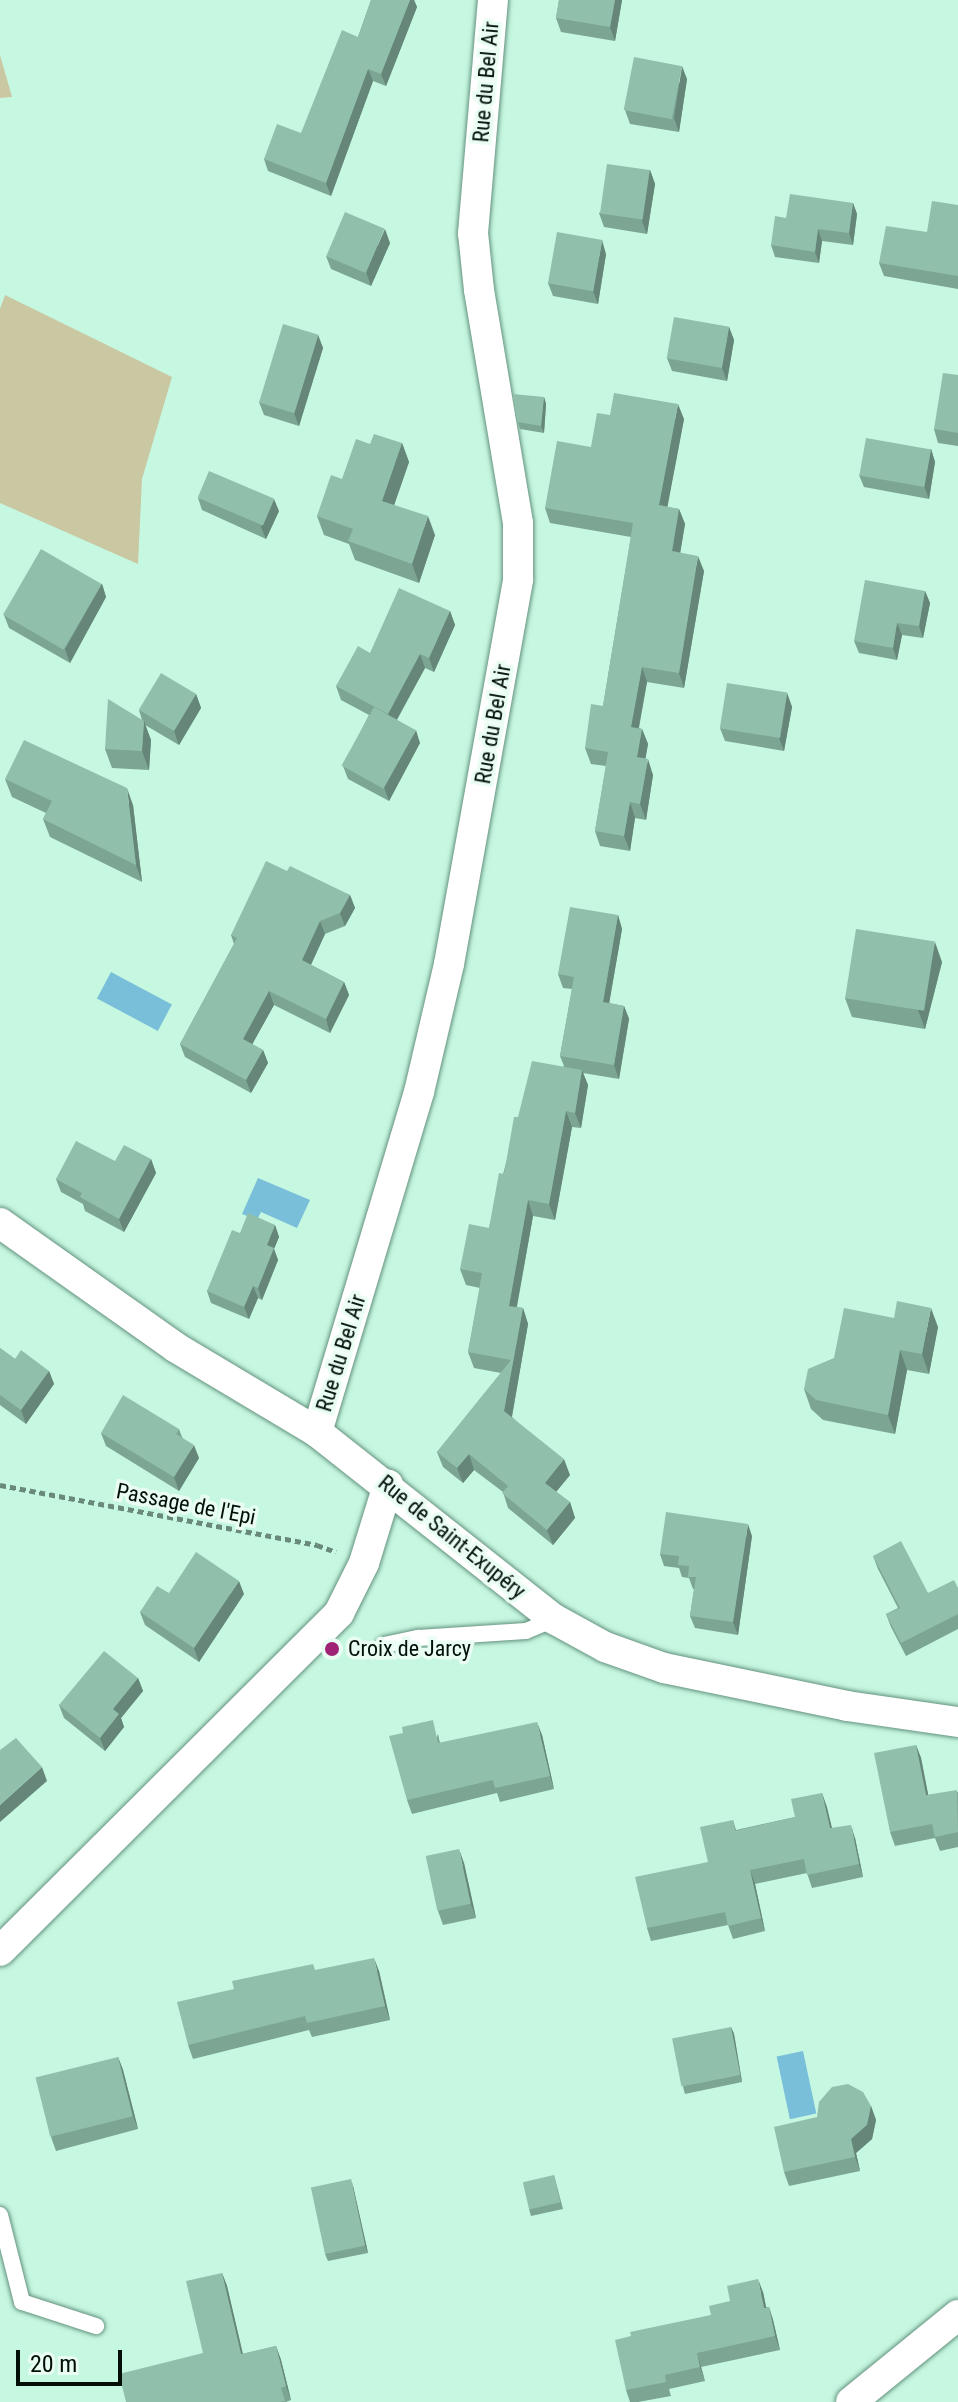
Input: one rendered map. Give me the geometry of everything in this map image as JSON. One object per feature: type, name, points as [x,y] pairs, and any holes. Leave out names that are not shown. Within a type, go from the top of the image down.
[{"type":"street","name":"Rue du Bel Air","points":[[317,1432],[419,1092],[449,964],[518,579],[518,523],[479,290],[473,233],[493,0]]},
{"type":"street","name":"Rue de Saint-Exupéry","points":[[0,1223],[175,1347],[317,1432],[554,1619],[605,1647],[664,1668],[847,1706],[958,1722]]},
{"type":"street","points":[[6,1934],[339,1613],[364,1563],[388,1485]]},
{"type":"street","points":[[851,2402],[958,2315]]},
{"type":"lane","points":[[384,1645],[418,1638],[526,1631],[554,1619]]},
{"type":"lane","points":[[0,2215],[22,2302],[96,2326]]},
{"type":"path","name":"Passage de l'Epi","points":[[0,1485],[317,1545],[364,1563]]},
{"type":"shaded area","points":[[0,55],[12,97],[0,98]]},
{"type":"shaded area","points":[[5,295],[172,377],[142,479],[138,564],[0,503],[0,309]]},
{"type":"water","points":[[111,972],[172,1004],[158,1031],[97,998]]},
{"type":"water","points":[[258,1178],[310,1200],[297,1228],[261,1212],[257,1220],[242,1214]]},
{"type":"water","points":[[803,2051],[816,2114],[790,2119],[777,2057]]},
{"type":"building","points":[[371,0],[410,0],[381,74],[368,69],[326,183],[264,159],[277,124],[301,133],[342,30],[358,37]]},
{"type":"building","points":[[559,0],[615,0],[610,27],[556,18]]},
{"type":"building","points":[[634,57],[682,66],[672,119],[624,110]]},
{"type":"building","points":[[607,164],[650,170],[643,219],[600,214]]},
{"type":"building","points":[[790,194],[853,203],[849,233],[818,229],[815,252],[771,245],[775,216],[786,218]]},
{"type":"building","points":[[932,201],[958,205],[958,276],[879,263],[886,226],[927,232]]},
{"type":"building","points":[[345,212],[385,229],[366,273],[326,256]]},
{"type":"building","points":[[557,232],[602,240],[593,291],[548,283]]},
{"type":"building","points":[[674,317],[729,327],[722,368],[667,358]]},
{"type":"building","points":[[283,324],[318,335],[294,413],[259,402]]},
{"type":"building","points":[[943,373],[958,375],[958,433],[934,429]]},
{"type":"building","points":[[614,393],[678,404],[659,505],[679,509],[672,551],[698,556],[679,673],[642,667],[631,727],[642,729],[637,757],[648,759],[640,804],[630,802],[624,836],[595,831],[608,752],[585,748],[591,704],[603,706],[633,523],[545,508],[557,441],[591,447],[597,413],[610,415]]},
{"type":"building","points":[[513,394],[544,397],[541,426],[518,422]]},
{"type":"building","points":[[374,434],[402,443],[382,501],[428,516],[412,564],[348,541],[353,529],[317,516],[331,475],[342,479],[356,439],[370,444]]},
{"type":"building","points":[[866,438],[931,449],[924,487],[859,475]]},
{"type":"building","points":[[209,471],[274,499],[263,525],[198,498]]},
{"type":"building","points":[[41,549],[102,584],[64,650],[3,615]]},
{"type":"building","points":[[865,580],[925,591],[919,626],[897,623],[893,648],[854,641]]},
{"type":"building","points":[[399,588],[450,611],[429,658],[420,654],[388,714],[336,686],[358,646],[370,653]]},
{"type":"building","points":[[161,673],[196,694],[174,731],[139,710]]},
{"type":"building","points":[[727,683],[787,693],[780,738],[720,728]]},
{"type":"building","points":[[108,699],[144,721],[142,751],[105,749]]},
{"type":"building","points":[[374,707],[416,730],[383,789],[342,766]]},
{"type":"building","points":[[24,740],[127,788],[136,865],[43,819],[52,801],[5,779]]},
{"type":"building","points":[[266,861],[287,871],[290,866],[350,895],[340,913],[320,921],[302,960],[344,982],[326,1019],[269,991],[243,1039],[263,1050],[246,1080],[180,1044],[237,938],[231,935]]},
{"type":"building","points":[[570,907],[618,915],[603,1002],[624,1006],[614,1065],[560,1056],[574,977],[558,974]]},
{"type":"building","points":[[856,929],[935,942],[924,1011],[845,998]]},
{"type":"building","points":[[532,1061],[582,1070],[575,1113],[566,1111],[549,1204],[528,1200],[509,1306],[523,1308],[504,1411],[564,1459],[545,1483],[570,1502],[547,1530],[502,1493],[508,1486],[469,1454],[457,1468],[437,1452],[511,1360],[468,1352],[482,1273],[460,1269],[469,1224],[489,1228],[499,1173],[504,1174],[514,1117],[518,1117]]},
{"type":"building","points":[[76,1141],[115,1161],[124,1145],[151,1159],[119,1219],[56,1179]]},
{"type":"building","points":[[248,1213],[275,1225],[267,1245],[274,1248],[258,1288],[253,1286],[244,1307],[207,1291],[232,1230],[240,1233]]},
{"type":"building","points":[[897,1301],[931,1308],[922,1354],[900,1350],[888,1415],[816,1400],[804,1389],[808,1369],[834,1358],[844,1308],[894,1318]]},
{"type":"building","points":[[0,1348],[15,1359],[21,1350],[49,1371],[21,1410],[0,1395]]},
{"type":"building","points":[[123,1395],[179,1429],[176,1434],[194,1445],[174,1477],[101,1433]]},
{"type":"building","points":[[666,1512],[748,1524],[733,1622],[690,1616],[696,1577],[688,1577],[689,1566],[678,1565],[679,1556],[660,1554]]},
{"type":"building","points":[[901,1541],[928,1593],[954,1580],[958,1588],[958,1614],[901,1643],[886,1614],[900,1608],[873,1556]]},
{"type":"building","points":[[196,1552],[239,1581],[194,1648],[140,1612],[157,1586],[169,1593]]},
{"type":"building","points":[[104,1651],[138,1678],[113,1709],[119,1714],[100,1738],[59,1705]]},
{"type":"building","points":[[433,1720],[438,1743],[537,1722],[550,1776],[495,1788],[493,1780],[407,1800],[389,1736],[403,1733],[402,1727]]},
{"type":"building","points":[[16,1738],[42,1767],[0,1805],[0,1750]]},
{"type":"building","points":[[916,1745],[926,1795],[957,1790],[958,1832],[935,1837],[932,1824],[890,1832],[874,1753]]},
{"type":"building","points":[[822,1793],[830,1828],[851,1825],[859,1864],[807,1875],[804,1859],[750,1870],[761,1918],[728,1926],[725,1912],[647,1928],[635,1877],[708,1862],[700,1827],[733,1820],[735,1831],[795,1817],[791,1799]]},
{"type":"building","points":[[459,1849],[471,1904],[437,1911],[426,1856]]},
{"type":"building","points":[[374,1958],[385,2006],[307,2023],[305,2016],[188,2045],[177,2002],[234,1989],[232,1981],[313,1964],[315,1970]]},
{"type":"building","points":[[731,2027],[740,2075],[681,2087],[672,2038]]},
{"type":"building","points":[[118,2057],[133,2116],[50,2137],[36,2078]]},
{"type":"building","points":[[848,2084],[863,2092],[871,2106],[867,2125],[851,2139],[855,2157],[784,2172],[774,2127],[817,2117],[819,2102],[832,2087]]},
{"type":"building","points":[[554,2175],[560,2202],[529,2209],[523,2182]]},
{"type":"building","points":[[351,2179],[365,2246],[325,2254],[311,2188]]},
{"type":"building","points":[[222,2273],[241,2354],[276,2346],[286,2386],[281,2388],[285,2401],[126,2402],[119,2374],[203,2353],[186,2281]]},
{"type":"building","points":[[758,2279],[764,2308],[769,2307],[775,2336],[697,2353],[700,2367],[665,2375],[666,2382],[626,2390],[615,2340],[631,2336],[630,2332],[711,2315],[709,2306],[730,2301],[727,2286]]},
{"type":"place","name":"Croix de Jarcy","points":[[332,1649]]}]
